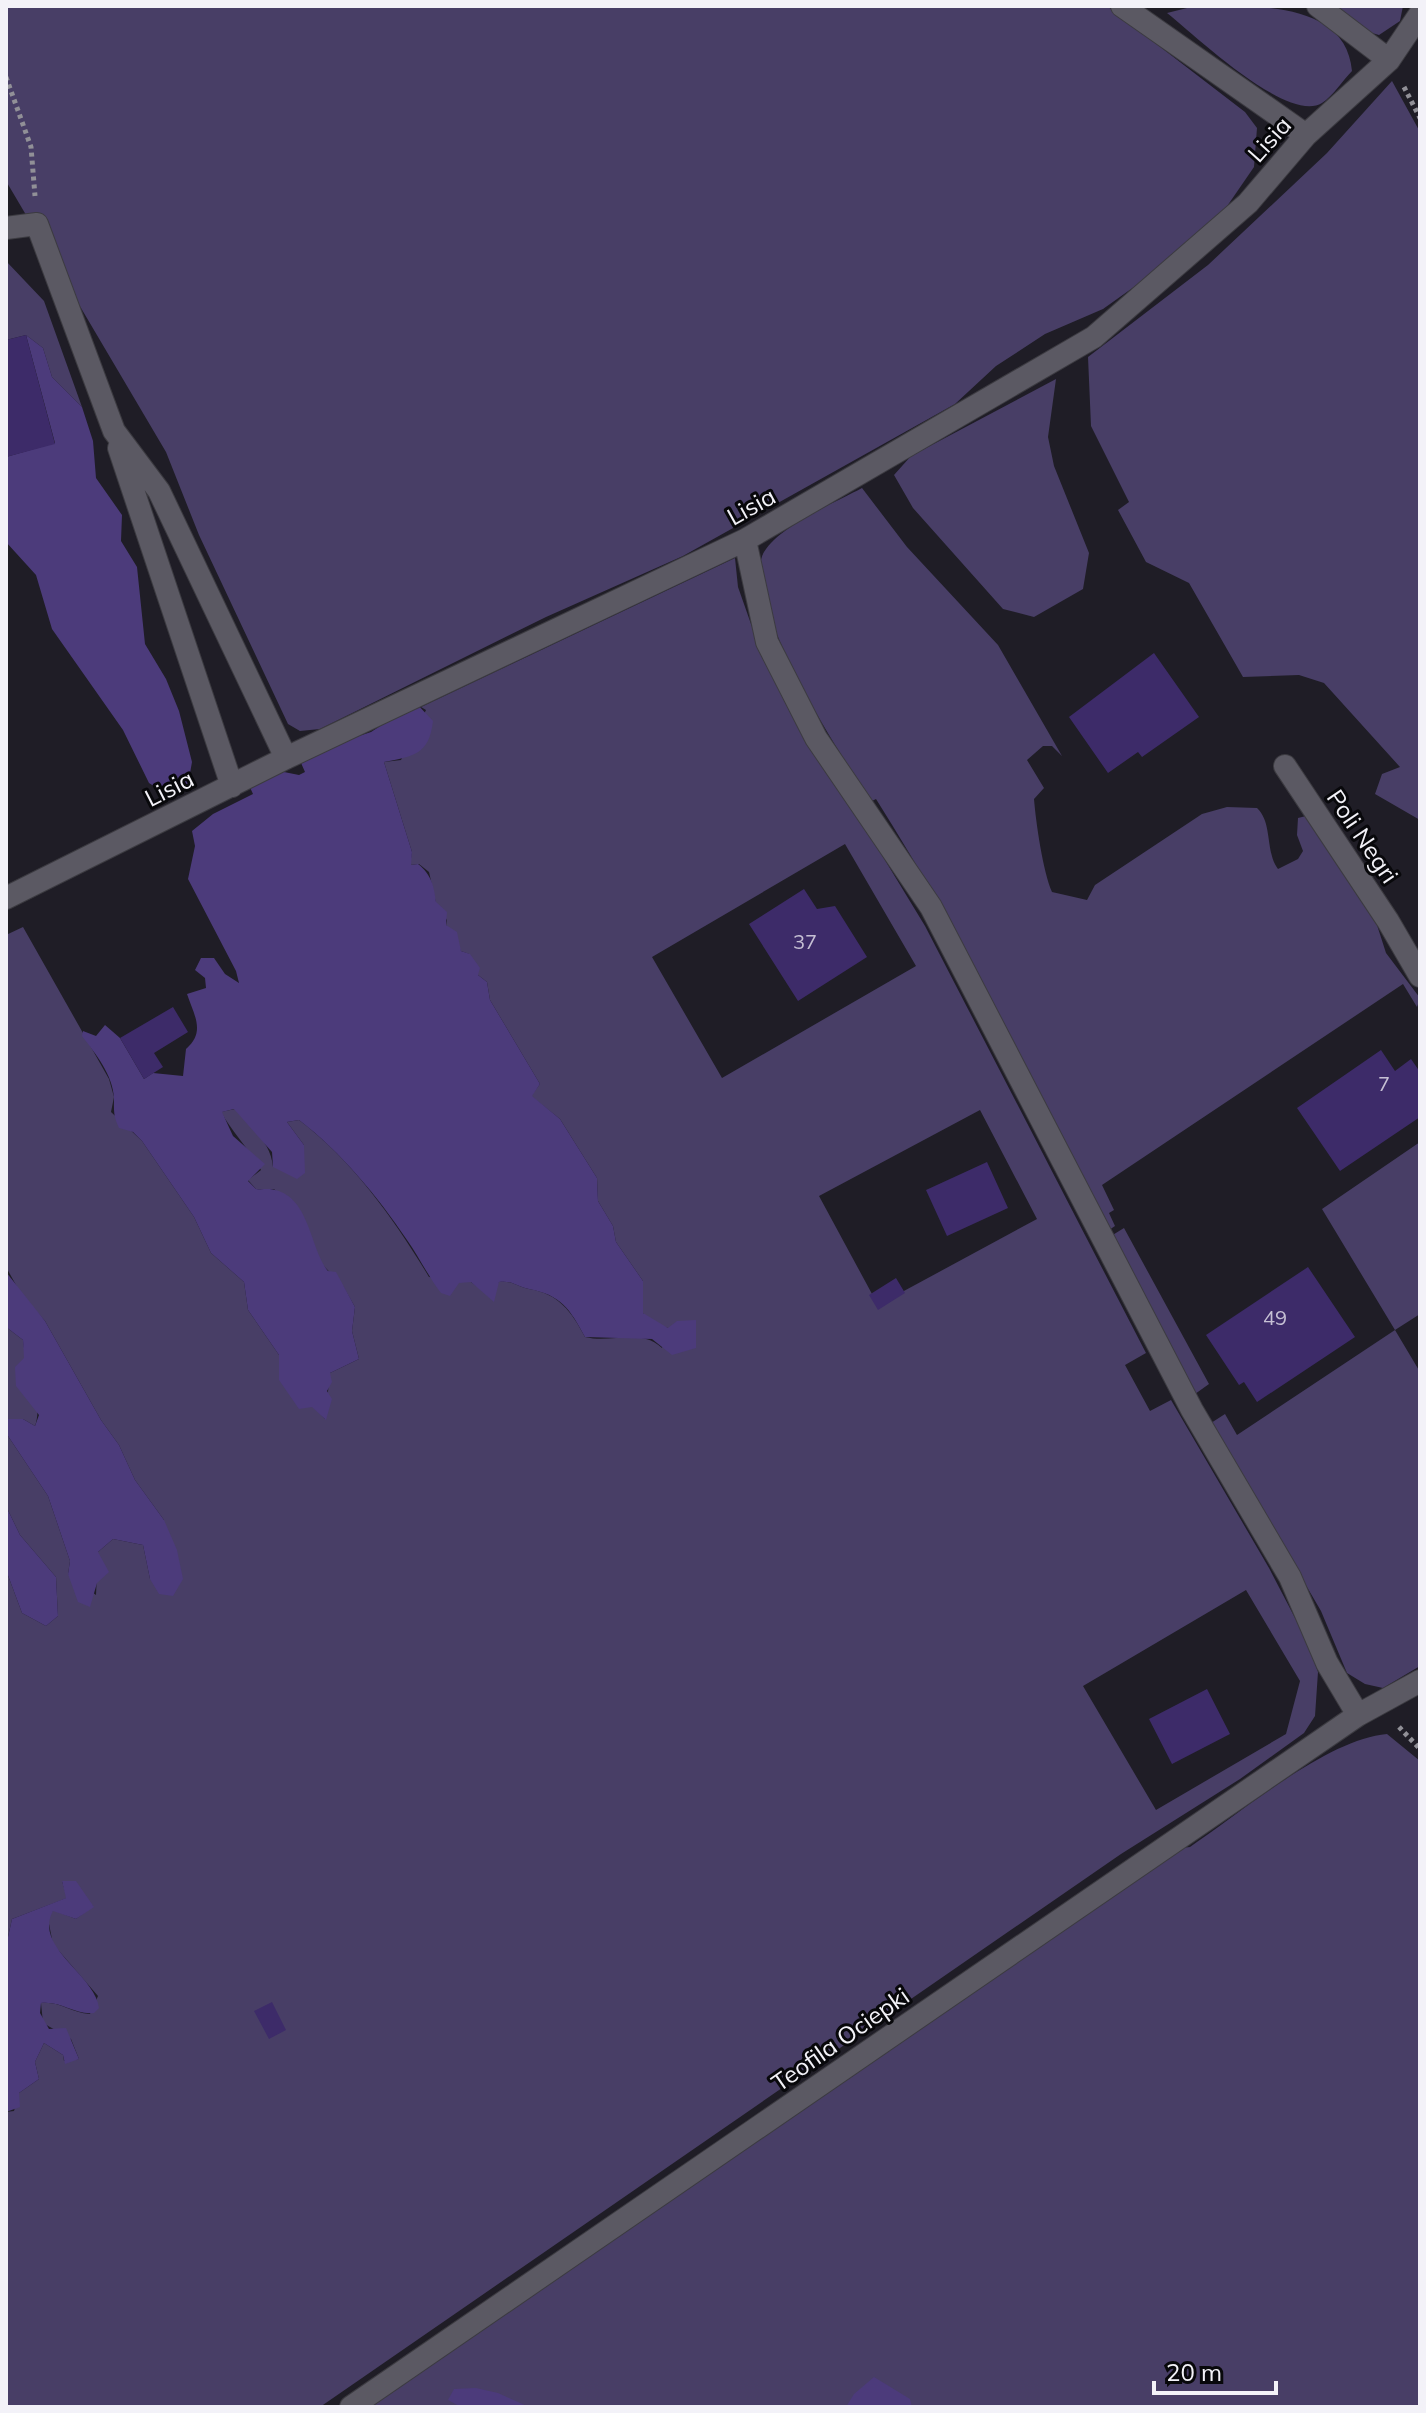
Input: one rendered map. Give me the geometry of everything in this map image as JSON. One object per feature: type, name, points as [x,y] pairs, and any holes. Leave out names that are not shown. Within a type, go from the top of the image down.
[{"type":"street","points":[[1318,6],[1389,60]]},
{"type":"street","points":[[1126,7],[1306,135]]},
{"type":"street","name":"Lisia","points":[[6,898],[286,758],[745,540],[1094,337],[1248,203],[1306,135],[1389,60],[1420,14]]},
{"type":"street","points":[[6,228],[37,224],[114,431],[232,786]]},
{"type":"street","points":[[114,431],[159,491],[286,758]]},
{"type":"street","points":[[745,540],[767,642],[816,738],[931,907],[1192,1410],[1290,1577],[1327,1663],[1358,1715]]},
{"type":"street","name":"Poli Negri","points":[[1285,766],[1388,921],[1420,976]]},
{"type":"street","name":"Teofila Ociepki","points":[[351,2407],[1358,1715],[1420,1681]]},
{"type":"path","points":[[6,77],[31,147],[37,224]]},
{"type":"shaded area","points":[[6,6],[1107,6],[1245,112],[1257,128],[1254,167],[1221,215],[1162,267],[1103,309],[1045,334],[996,366],[955,404],[683,556],[546,617],[320,729],[300,731],[288,724],[199,535],[166,452],[6,181]]},
{"type":"shaded area","points":[[1195,6],[1268,8],[1315,19],[1333,31],[1346,48],[1352,71],[1322,103],[1306,106],[1287,101],[1242,74],[1167,13]]},
{"type":"shaded area","points":[[1335,6],[1403,6],[1400,21],[1379,35],[1361,30]]},
{"type":"shaded area","points":[[1392,81],[1420,132],[1420,820],[1375,794],[1382,774],[1400,767],[1324,683],[1299,675],[1243,677],[1189,583],[1146,562],[1118,510],[1129,502],[1091,426],[1088,357],[1208,265],[1327,153]]},
{"type":"shaded area","points":[[6,261],[44,301],[82,407],[52,377],[43,348],[26,335],[6,340]]},
{"type":"shaded area","points":[[26,335],[43,348],[52,377],[82,407],[93,441],[96,478],[122,515],[121,541],[137,567],[145,644],[166,679],[179,711],[192,762],[187,790],[171,797],[149,783],[123,730],[52,629],[36,575],[6,542],[6,457],[55,443]]},
{"type":"shaded area","points":[[1056,379],[1048,437],[1054,466],[1089,553],[1083,589],[1034,617],[1003,609],[913,508],[894,475],[911,456]]},
{"type":"shaded area","points":[[862,488],[907,547],[998,645],[1062,756],[1052,746],[1043,746],[1027,760],[1044,788],[1034,799],[1043,860],[1052,892],[1087,900],[1095,885],[1202,814],[1227,807],[1257,808],[1262,814],[1271,854],[1278,869],[1298,859],[1303,851],[1297,835],[1298,818],[1306,816],[1377,925],[1386,953],[1420,998],[1417,1007],[1403,984],[1102,1185],[1114,1210],[1109,1213],[1115,1226],[1109,1230],[939,904],[876,799],[872,801],[840,752],[798,679],[766,604],[760,574],[764,552],[772,542],[809,516]]},
{"type":"shaded area","points":[[735,558],[738,587],[764,661],[925,926],[1146,1353],[1125,1365],[1150,1411],[1171,1400],[1269,1568],[1306,1639],[1318,1672],[1315,1716],[1304,1733],[1240,1779],[1121,1854],[320,2407],[6,2407],[6,2112],[14,2111],[19,2093],[39,2079],[35,2062],[44,2043],[63,2055],[64,2061],[79,2059],[71,2039],[43,2023],[41,2003],[90,2014],[98,1996],[53,1944],[48,1919],[53,1910],[76,1919],[93,1906],[62,1881],[67,1898],[12,1919],[6,1946],[6,1570],[22,1613],[46,1626],[58,1616],[56,1577],[20,1535],[6,1506],[6,1433],[48,1496],[70,1561],[68,1574],[96,1595],[98,1552],[113,1539],[143,1545],[150,1579],[164,1520],[135,1480],[119,1445],[101,1420],[45,1321],[21,1294],[6,1267],[6,935],[23,927],[109,1079],[114,1097],[111,1112],[142,1141],[194,1217],[211,1253],[244,1282],[248,1310],[279,1355],[281,1370],[325,1419],[330,1373],[359,1359],[352,1331],[355,1307],[343,1286],[318,1260],[304,1218],[274,1189],[256,1189],[248,1180],[261,1170],[221,1112],[235,1109],[254,1129],[268,1150],[273,1167],[304,1156],[304,1145],[287,1122],[299,1120],[337,1153],[371,1192],[429,1277],[471,1282],[489,1295],[499,1282],[539,1291],[563,1305],[585,1337],[644,1338],[662,1348],[668,1328],[650,1321],[643,1313],[643,1281],[616,1242],[613,1226],[598,1201],[597,1178],[560,1119],[531,1096],[540,1084],[490,1000],[487,982],[478,975],[469,954],[461,951],[446,925],[447,920],[436,903],[429,872],[419,864],[410,865],[412,852],[384,762],[401,760],[426,710],[421,707]],"holes":[[[845,844],[916,966],[722,1078],[652,957]],[[980,1110],[1037,1219],[878,1305],[819,1196]],[[1246,1590],[1300,1681],[1286,1734],[1156,1810],[1083,1686]]]},
{"type":"shaded area","points":[[416,703],[433,721],[428,741],[412,755],[384,762],[412,852],[411,865],[418,864],[426,872],[436,902],[447,912],[446,925],[457,932],[461,951],[470,954],[480,968],[478,975],[487,982],[490,1000],[540,1084],[532,1096],[560,1119],[597,1178],[598,1201],[613,1226],[616,1242],[643,1281],[643,1313],[668,1328],[677,1321],[696,1320],[696,1348],[672,1355],[652,1339],[585,1337],[569,1311],[557,1299],[508,1282],[499,1282],[494,1302],[471,1282],[459,1283],[450,1296],[441,1293],[384,1208],[315,1133],[299,1120],[287,1122],[304,1145],[305,1173],[297,1179],[273,1167],[272,1152],[234,1109],[222,1112],[233,1136],[265,1164],[248,1181],[256,1189],[275,1190],[296,1203],[322,1262],[328,1271],[336,1272],[355,1307],[352,1331],[359,1359],[330,1373],[332,1382],[327,1391],[332,1399],[326,1420],[312,1407],[299,1409],[279,1380],[279,1355],[248,1310],[244,1282],[211,1253],[194,1217],[142,1141],[133,1132],[119,1128],[110,1081],[82,1036],[83,1031],[96,1036],[105,1025],[120,1038],[144,1079],[153,1073],[183,1076],[186,1049],[197,1030],[187,994],[206,988],[205,978],[195,970],[201,958],[214,958],[225,974],[239,983],[236,971],[188,879],[195,846],[192,831],[213,814],[253,794],[248,783],[271,762],[284,772],[299,775],[305,772],[298,756],[371,732]]},
{"type":"shaded area","points":[[1420,1142],[1420,1314],[1395,1330],[1322,1209]]},
{"type":"shaded area","points":[[1124,1228],[1209,1384],[1195,1394],[1111,1236]]},
{"type":"shaded area","points":[[6,1272],[45,1321],[101,1420],[119,1445],[135,1480],[164,1520],[177,1550],[183,1579],[173,1596],[159,1594],[150,1579],[143,1545],[113,1539],[98,1552],[109,1572],[97,1583],[90,1607],[78,1602],[68,1574],[70,1561],[48,1496],[6,1433],[8,1419],[23,1419],[35,1426],[39,1415],[16,1386],[15,1367],[24,1358],[23,1340],[6,1327]]},
{"type":"shaded area","points":[[6,1327],[23,1340],[36,1395],[35,1426],[23,1419],[8,1419],[6,1424]]},
{"type":"shaded area","points":[[1395,1330],[1420,1372],[1420,1666],[1383,1688],[1365,1684],[1347,1673],[1321,1611],[1211,1423],[1225,1414],[1237,1435]]},
{"type":"shaded area","points":[[6,1506],[20,1535],[56,1577],[58,1616],[46,1626],[22,1613],[6,1570]]},
{"type":"shaded area","points":[[1387,1734],[1420,1761],[1420,2407],[368,2407],[1181,1848],[1190,1847],[1312,1763],[1363,1739]]},
{"type":"shaded area","points":[[62,1881],[76,1881],[94,1907],[76,1919],[53,1911],[49,1924],[51,1937],[87,1984],[99,2008],[94,2013],[87,2013],[41,2003],[40,2013],[49,2029],[66,2028],[79,2059],[65,2064],[63,2055],[44,2043],[35,2062],[39,2079],[19,2093],[20,2107],[6,2112],[6,1946],[12,1919],[66,1898]]},
{"type":"shaded area","points":[[874,2377],[910,2399],[912,2407],[846,2407],[854,2394]]},
{"type":"shaded area","points":[[476,2388],[498,2393],[529,2407],[461,2407],[448,2400],[454,2389]]},
{"type":"building","points":[[26,335],[55,444],[6,457],[6,340]]},
{"type":"building","points":[[1154,653],[1199,717],[1142,757],[1138,752],[1108,773],[1069,717]]},
{"type":"building","points":[[804,889],[817,909],[835,906],[867,957],[798,1001],[749,924]]},
{"type":"building","points":[[173,1007],[188,1032],[154,1053],[163,1067],[144,1079],[120,1038]]},
{"type":"building","points":[[1381,1050],[1395,1071],[1411,1059],[1420,1072],[1420,1117],[1340,1171],[1297,1108]]},
{"type":"building","points":[[987,1162],[1008,1208],[947,1236],[926,1190]]},
{"type":"building","points":[[1308,1267],[1355,1337],[1257,1402],[1244,1382],[1239,1385],[1206,1335]]},
{"type":"building","points":[[896,1278],[905,1293],[878,1310],[869,1295]]},
{"type":"building","points":[[1207,1689],[1230,1734],[1172,1764],[1149,1719]]},
{"type":"building","points":[[272,2002],[286,2030],[269,2039],[254,2011]]}]
